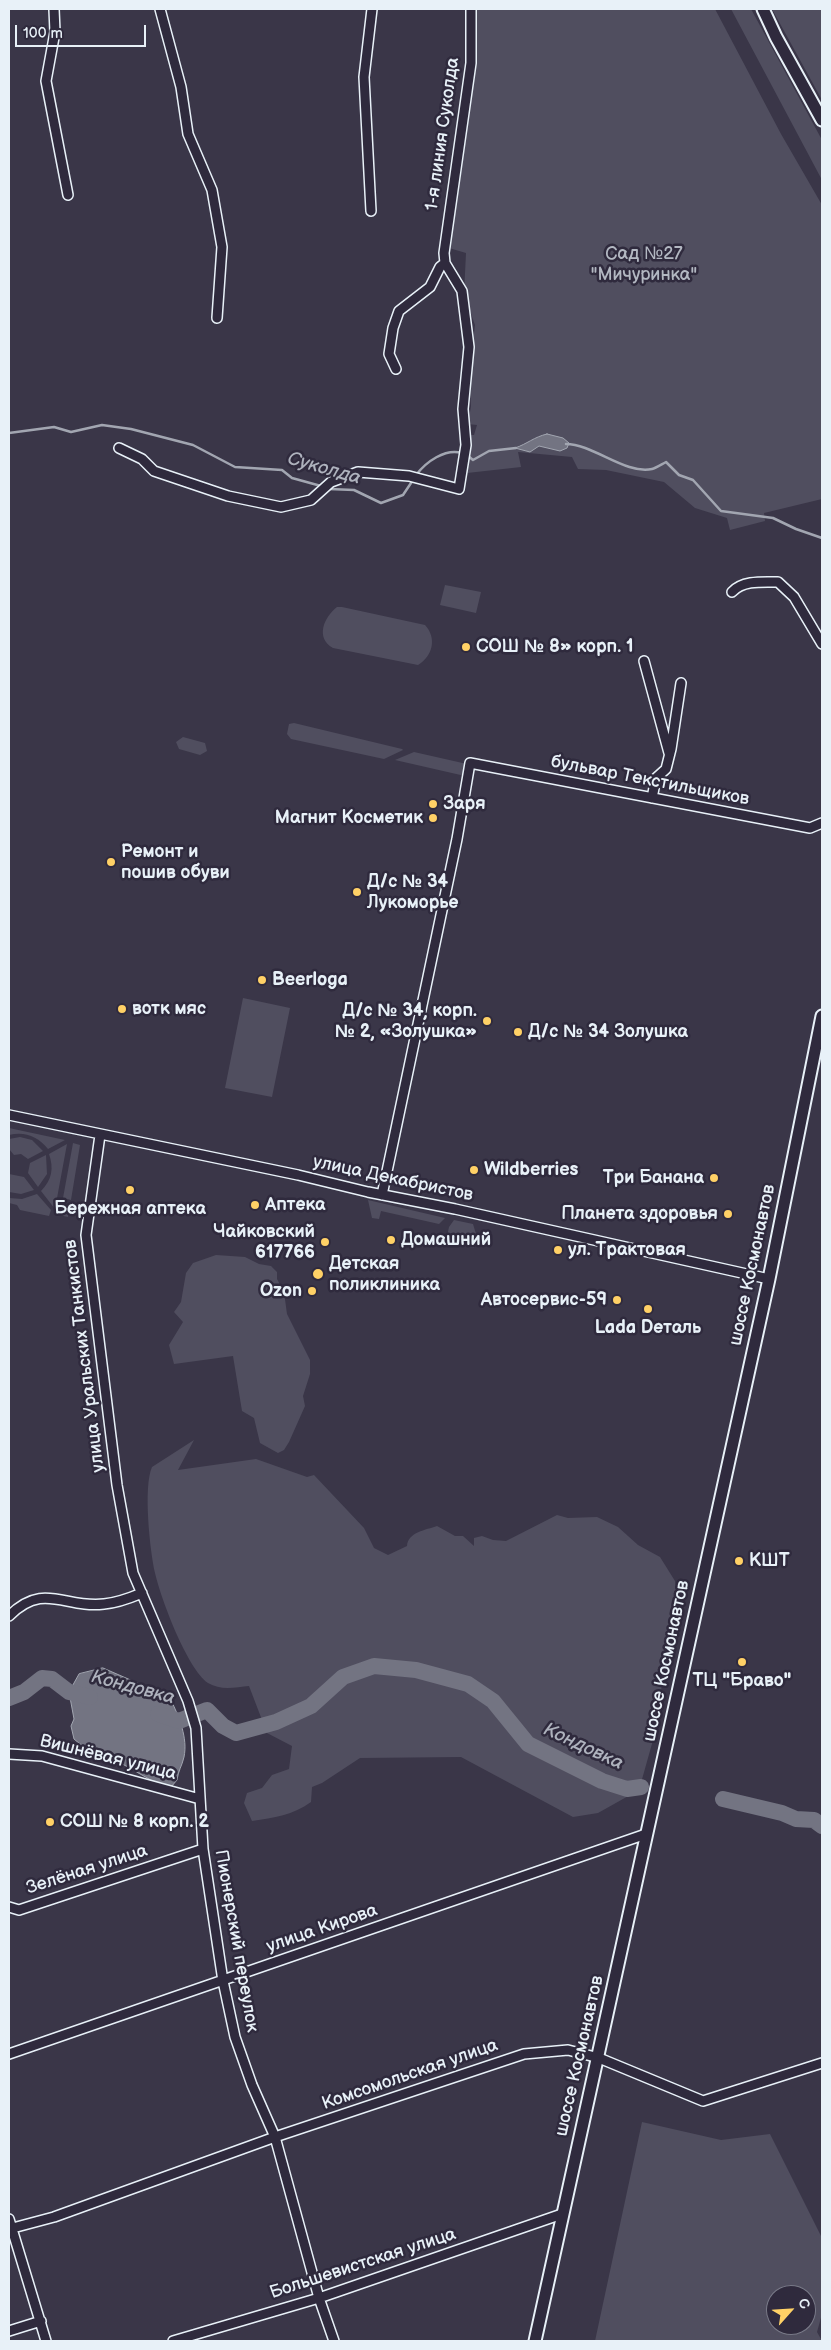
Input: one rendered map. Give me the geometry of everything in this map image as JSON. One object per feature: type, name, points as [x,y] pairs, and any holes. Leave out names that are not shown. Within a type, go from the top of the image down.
[{"type":"main road","points":[[763,9],[776,38],[822,120]]},
{"type":"main road","name":"шоссе Космонавтов","points":[[535,2341],[562,2214],[599,2058],[646,1834],[769,1278],[822,1016]]},
{"type":"street","points":[[54,9],[55,32],[46,82],[68,195]]},
{"type":"street","points":[[160,9],[181,87],[188,134],[212,190],[222,248],[217,318]]},
{"type":"street","points":[[371,211],[364,78],[372,9]]},
{"type":"street","name":"1-я линия Суколда","points":[[445,264],[447,228],[458,165],[471,63],[471,9]]},
{"type":"street","points":[[119,448],[142,459],[154,471],[228,496],[281,507],[311,500],[331,482],[358,472],[409,476],[460,489],[466,446],[463,408],[469,347],[462,291],[445,264],[440,267],[430,287],[399,311],[393,328],[389,354],[396,369]]},
{"type":"street","points":[[732,592],[736,588],[754,582],[778,582],[794,597],[822,644]]},
{"type":"street","points":[[644,661],[669,756]]},
{"type":"street","points":[[652,798],[656,778],[666,769],[681,683]]},
{"type":"street","name":"бульвар Текстильщиков","points":[[382,1195],[470,763],[810,828],[822,823]]},
{"type":"street","name":"улица Декабристов","points":[[9,1115],[289,1173],[382,1195],[456,1209],[769,1278]]},
{"type":"street","name":"улица Уральских Танкистов","points":[[100,1135],[86,1235],[117,1485],[133,1573]]},
{"type":"street","name":"Пионерский переулок","points":[[133,1573],[188,1700],[196,1728],[203,1849],[223,1981],[235,2037],[252,2085],[275,2137],[319,2298],[334,2341]]},
{"type":"street","points":[[9,1616],[21,1604],[46,1596],[77,1603],[104,1604],[142,1593]]},
{"type":"street","name":"Вишнёвая улица","points":[[9,1754],[42,1756],[200,1799]]},
{"type":"street","name":"улица Кирова","points":[[9,2054],[646,1834]]},
{"type":"street","name":"Зелёная улица","points":[[9,1907],[19,1910],[203,1849]]},
{"type":"street","name":"Комсомольская улица","points":[[10,2229],[54,2217],[275,2137],[524,2054],[568,2050],[599,2058],[703,2101],[822,2063]]},
{"type":"street","name":"Большевистская улица","points":[[173,2341],[319,2298],[562,2214]]},
{"type":"street","points":[[9,2219],[10,2229],[46,2341]]},
{"type":"street","points":[[9,2331],[41,2321]]},
{"type":"green space","name":"Сад №27 \"Мичуринка\"","points":[[477,9],[715,9],[781,134],[822,205],[822,499],[764,513],[765,521],[730,530],[727,518],[695,508],[664,482],[606,470],[578,469],[572,457],[518,452],[521,467],[467,473],[470,435],[474,435],[477,425],[468,424],[471,406],[469,375],[475,325],[464,294],[466,253],[449,248],[462,168],[475,61]]},
{"type":"green space","points":[[731,9],[751,9],[822,140],[822,180]]},
{"type":"green space","points":[[772,9],[822,9],[822,100]]},
{"type":"green space","points":[[445,585],[481,592],[476,613],[440,605]]},
{"type":"green space","points":[[337,607],[425,625],[431,635],[432,646],[430,652],[418,665],[333,648],[324,639],[323,628],[328,616]]},
{"type":"green space","points":[[294,723],[403,750],[384,759],[291,739],[287,734],[289,724]]},
{"type":"green space","points":[[183,737],[205,743],[207,751],[200,755],[179,749],[176,742]]},
{"type":"green space","points":[[414,752],[467,764],[465,776],[395,760]]},
{"type":"green space","points":[[243,998],[290,1008],[272,1097],[225,1088]]},
{"type":"green space","points":[[9,1128],[65,1140],[48,1149],[40,1141],[25,1134],[9,1135]]},
{"type":"green space","points":[[20,1137],[32,1140],[43,1151],[28,1159],[21,1154],[14,1155],[9,1149],[9,1139]]},
{"type":"green space","points":[[73,1143],[80,1145],[71,1200],[63,1198]]},
{"type":"green space","points":[[67,1144],[55,1209],[41,1191],[48,1183],[51,1174],[49,1154]]},
{"type":"green space","points":[[46,1155],[47,1174],[38,1187],[28,1173],[30,1163]]},
{"type":"green space","points":[[9,1174],[24,1177],[34,1190],[21,1194],[9,1192]]},
{"type":"green space","points":[[37,1194],[51,1210],[49,1216],[20,1210],[17,1205],[9,1203],[9,1198],[22,1199]]},
{"type":"green space","points":[[368,1200],[445,1218],[439,1224],[381,1211],[379,1219],[372,1218]]},
{"type":"green space","points":[[61,1203],[69,1205],[68,1217],[59,1215]]},
{"type":"green space","points":[[454,1220],[473,1224],[476,1234],[474,1248],[446,1241],[449,1227]]},
{"type":"green space","points":[[216,1255],[245,1257],[259,1264],[271,1266],[277,1272],[277,1279],[284,1292],[287,1314],[310,1360],[310,1374],[303,1396],[305,1406],[289,1442],[284,1450],[278,1453],[260,1443],[254,1418],[242,1411],[233,1356],[174,1364],[169,1345],[183,1322],[174,1312],[181,1302],[186,1273],[193,1263]]},
{"type":"green space","points":[[194,1440],[178,1470],[256,1459],[307,1477],[314,1475],[364,1528],[374,1548],[388,1555],[407,1546],[408,1541],[414,1535],[437,1526],[455,1536],[463,1536],[474,1546],[474,1538],[482,1536],[493,1540],[506,1541],[557,1515],[568,1518],[597,1517],[618,1527],[638,1545],[660,1557],[675,1581],[680,1610],[671,1655],[664,1670],[655,1733],[639,1790],[598,1813],[573,1817],[461,1757],[360,1758],[322,1783],[312,1787],[311,1802],[283,1815],[252,1821],[244,1803],[247,1793],[262,1788],[272,1775],[289,1769],[292,1746],[267,1733],[249,1686],[218,1687],[208,1683],[200,1675],[176,1632],[158,1585],[153,1563],[149,1535],[148,1504],[149,1476],[152,1467]]},
{"type":"green space","points":[[642,2122],[721,2140],[770,2134],[822,2238],[822,2314],[817,2332],[822,2341],[595,2341]]},
{"type":"water","points":[[547,434],[563,438],[569,443],[567,448],[560,451],[539,446],[530,452],[515,448],[538,437]]},
{"type":"water","points":[[103,1668],[142,1685],[155,1699],[171,1700],[182,1728],[185,1750],[177,1780],[171,1787],[165,1788],[110,1757],[80,1744],[74,1739],[71,1726],[74,1719],[69,1692],[79,1674]]},
{"type":"waterway","name":"Суколда","points":[[9,433],[54,427],[71,432],[102,425],[131,429],[193,445],[235,467],[282,470],[292,478],[321,486]]},
{"type":"waterway","name":"Суколда","points":[[566,444],[576,445],[620,464],[642,470],[652,469],[666,462],[679,475],[693,480],[721,511],[773,518],[822,538]]},
{"type":"waterway","name":"Суколда","points":[[467,455],[473,460],[489,451],[516,448]]},
{"type":"waterway","name":"Суколда","points":[[416,475],[436,457],[449,452],[462,453]]},
{"type":"waterway","name":"Суколда","points":[[329,489],[354,490],[381,503],[403,495],[413,480]]},
{"type":"waterway","name":"Кондовка","points":[[158,1714],[179,1721],[207,1710],[223,1726],[236,1733],[276,1722],[311,1706],[343,1677],[374,1666],[416,1670],[468,1684],[493,1701],[528,1744],[602,1781],[627,1789],[641,1787]]},
{"type":"waterway","name":"Кондовка","points":[[9,1698],[24,1692],[42,1678],[52,1679],[69,1692],[90,1697]]},
{"type":"waterway","name":"Кондовка","points":[[723,1799],[782,1813],[796,1819],[814,1820],[822,1826]]},
{"type":"place","name":"СОШ № 8» корп. 1","points":[[466,647]]},
{"type":"place","name":"Заря","points":[[433,804]]},
{"type":"place","name":"Магнит Косметик","points":[[433,818]]},
{"type":"place","name":"Ремонт и пошив обуви","points":[[111,862]]},
{"type":"place","name":"Д/с № 34 Лукоморье","points":[[357,892]]},
{"type":"place","name":"Beerloga","points":[[262,980]]},
{"type":"place","name":"вотк мяс","points":[[122,1009]]},
{"type":"place","name":"Д/с № 34, корп. № 2, «Золушка»","points":[[487,1021]]},
{"type":"place","name":"Д/с № 34 Золушка","points":[[518,1032]]},
{"type":"place","name":"Wildberries","points":[[474,1170]]},
{"type":"place","name":"Три Банана","points":[[714,1178]]},
{"type":"place","name":"Бережная аптека","points":[[130,1190]]},
{"type":"place","name":"Аптека","points":[[255,1205]]},
{"type":"place","name":"Планета здоровья","points":[[728,1214]]},
{"type":"place","name":"Домашний","points":[[391,1240]]},
{"type":"place","name":"Чайковский 617766","points":[[325,1242]]},
{"type":"place","name":"ул. Трактовая","points":[[558,1250]]},
{"type":"place","name":"Детская поликлиника","points":[[318,1274]]},
{"type":"place","name":"Ozon","points":[[312,1291]]},
{"type":"place","name":"Автосервис-59","points":[[617,1300]]},
{"type":"place","name":"Lada Dеталь","points":[[648,1309]]},
{"type":"place","name":"КШТ","points":[[739,1561]]},
{"type":"place","name":"ТЦ \"Браво\"","points":[[742,1662]]},
{"type":"place","name":"СОШ № 8 корп. 2","points":[[50,1822]]}]
